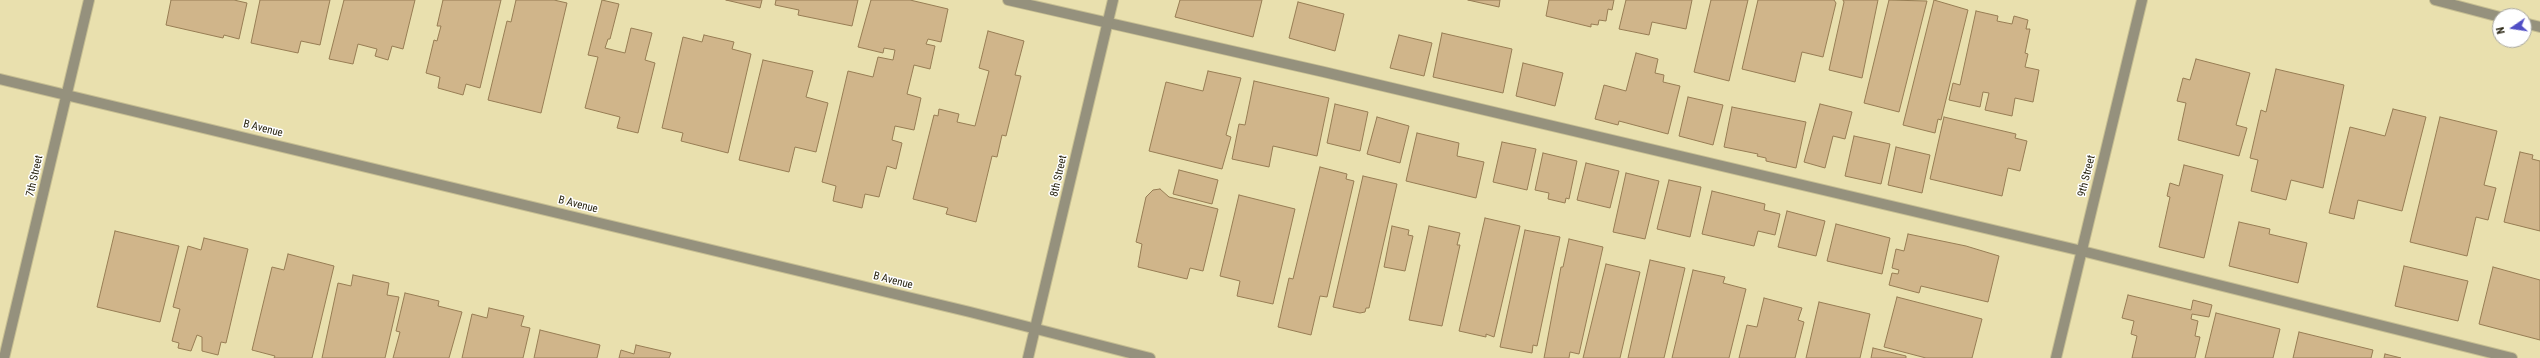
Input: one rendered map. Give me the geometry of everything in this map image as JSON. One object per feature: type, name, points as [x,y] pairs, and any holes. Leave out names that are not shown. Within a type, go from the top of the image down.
[{"type":"street","name":"7th Street","points":[[4,358],[89,0]]},
{"type":"street","points":[[1008,0],[1107,24],[1332,74],[2082,251],[2512,358]]},
{"type":"street","name":"8th Street","points":[[1028,358],[1113,0]]},
{"type":"street","name":"9th Street","points":[[2056,358],[2142,0]]},
{"type":"street","points":[[2435,0],[2492,14]]},
{"type":"street","name":"B Avenue","points":[[0,79],[1035,328],[1150,358]]},
{"type":"building","points":[[171,0],[234,0],[247,3],[239,39],[224,35],[223,38],[166,25]]},
{"type":"building","points":[[260,0],[330,0],[320,45],[301,41],[298,53],[251,43]]},
{"type":"building","points":[[344,0],[415,0],[403,49],[392,46],[388,60],[375,56],[377,49],[358,44],[353,64],[329,59]]},
{"type":"building","points":[[443,0],[501,0],[480,88],[466,84],[463,95],[438,88],[440,77],[426,73],[434,40],[437,41],[441,26],[437,26]]},
{"type":"building","points":[[516,0],[554,0],[567,3],[541,113],[488,100],[507,21],[511,22]]},
{"type":"building","points":[[602,0],[619,4],[610,39],[608,39],[605,48],[625,53],[631,28],[652,33],[645,60],[655,63],[638,133],[617,128],[620,117],[585,108],[598,57],[588,55]]},
{"type":"building","points":[[726,0],[762,0],[760,8]]},
{"type":"building","points":[[776,0],[858,0],[852,26],[798,15],[799,10],[775,5]]},
{"type":"building","points":[[871,0],[910,0],[948,9],[941,42],[928,39],[926,44],[935,46],[930,69],[914,65],[907,94],[921,98],[914,130],[895,126],[892,140],[902,143],[896,169],[887,166],[879,197],[865,194],[862,208],[833,201],[836,186],[822,182],[848,71],[873,77],[878,57],[893,60],[895,50],[884,48],[883,53],[858,47]]},
{"type":"building","points":[[1180,0],[1262,0],[1253,37],[1175,17]]},
{"type":"building","points":[[1468,0],[1500,0],[1499,7]]},
{"type":"building","points":[[1549,0],[1614,0],[1612,10],[1608,9],[1606,21],[1599,20],[1598,25],[1591,24],[1591,27],[1546,16]]},
{"type":"building","points":[[1626,0],[1692,0],[1686,29],[1652,22],[1649,35],[1619,29]]},
{"type":"building","points":[[1711,0],[1748,0],[1729,81],[1694,72]]},
{"type":"building","points":[[1758,0],[1834,0],[1836,3],[1823,57],[1802,52],[1795,82],[1742,69]]},
{"type":"building","points":[[1843,0],[1878,0],[1862,78],[1829,70],[1844,2]]},
{"type":"building","points":[[1889,0],[1927,1],[1899,112],[1864,103]]},
{"type":"building","points":[[1934,0],[1968,10],[1941,120],[1938,119],[1935,133],[1903,125]]},
{"type":"building","points":[[1298,2],[1344,14],[1335,51],[1289,38]]},
{"type":"building","points":[[1976,11],[1998,16],[1997,21],[2012,24],[2014,16],[2028,20],[2026,29],[2030,29],[2025,53],[2028,54],[2025,67],[2039,70],[2033,102],[2015,98],[2012,116],[1985,110],[1989,93],[1983,92],[1980,107],[1949,100],[1953,83],[1960,85]]},
{"type":"building","points":[[988,31],[1024,41],[1015,75],[1021,76],[1006,136],[1002,135],[997,157],[992,156],[976,222],[946,214],[948,208],[913,199],[934,115],[938,116],[939,109],[959,114],[957,122],[975,126],[989,71],[979,68]]},
{"type":"building","points":[[1442,33],[1512,49],[1503,93],[1433,77]]},
{"type":"building","points":[[704,35],[734,42],[732,49],[751,54],[728,153],[681,141],[683,133],[662,128],[683,37],[702,42]]},
{"type":"building","points":[[1399,35],[1432,43],[1424,76],[1390,68]]},
{"type":"building","points":[[1636,53],[1658,59],[1655,73],[1664,75],[1663,82],[1680,86],[1668,134],[1619,121],[1618,125],[1595,119],[1604,85],[1626,91]]},
{"type":"building","points":[[2196,59],[2250,73],[2236,125],[2247,128],[2239,156],[2178,140],[2186,103],[2177,101],[2183,78],[2190,80]]},
{"type":"building","points":[[763,60],[813,71],[806,97],[828,103],[816,152],[795,147],[789,172],[739,160]]},
{"type":"building","points":[[1523,63],[1563,73],[1555,106],[1516,96]]},
{"type":"building","points":[[2276,69],[2344,85],[2323,188],[2291,180],[2286,200],[2251,191],[2258,160],[2250,158],[2261,110],[2266,112]]},
{"type":"building","points":[[1208,71],[1241,78],[1226,135],[1231,137],[1222,169],[1149,151],[1166,82],[1203,91]]},
{"type":"building","points":[[1254,81],[1329,98],[1317,156],[1273,146],[1269,167],[1232,159],[1239,124],[1245,125]]},
{"type":"building","points":[[1688,97],[1723,105],[1713,145],[1679,136]]},
{"type":"building","points":[[1335,104],[1368,112],[1360,151],[1327,143]]},
{"type":"building","points":[[1820,104],[1852,112],[1845,139],[1833,136],[1825,168],[1804,162]]},
{"type":"building","points":[[1732,107],[1806,122],[1796,168],[1766,161],[1766,158],[1757,156],[1758,154],[1724,147]]},
{"type":"building","points":[[2393,109],[2426,117],[2402,211],[2358,200],[2354,219],[2329,213],[2350,127],[2385,136]]},
{"type":"building","points":[[1377,117],[1409,126],[1400,163],[1367,154]]},
{"type":"building","points":[[1944,117],[2016,134],[2015,138],[2027,141],[2020,171],[2008,168],[2002,196],[1930,179]]},
{"type":"building","points":[[2440,117],[2497,131],[2484,185],[2496,188],[2488,220],[2476,217],[2467,256],[2410,242]]},
{"type":"building","points":[[1417,133],[1459,143],[1457,156],[1484,162],[1476,198],[1406,181]]},
{"type":"building","points":[[1854,136],[1890,144],[1881,184],[1845,176]]},
{"type":"building","points":[[1502,142],[1536,149],[1527,190],[1493,182]]},
{"type":"building","points":[[1896,147],[1930,155],[1922,193],[1888,185]]},
{"type":"building","points":[[2520,152],[2533,155],[2532,159],[2540,161],[2540,231],[2504,222]]},
{"type":"building","points":[[1543,153],[1577,161],[1569,199],[1566,198],[1565,203],[1548,199],[1549,193],[1535,190]]},
{"type":"building","points":[[1586,163],[1619,171],[1610,208],[1577,200]]},
{"type":"building","points":[[2184,165],[2223,175],[2204,258],[2159,247],[2170,197],[2167,196],[2170,183],[2179,186]]},
{"type":"building","points":[[1320,167],[1347,174],[1346,179],[1354,181],[1327,297],[1320,296],[1311,335],[1278,327],[1289,278],[1293,279]]},
{"type":"building","points":[[1179,170],[1218,180],[1212,204],[1173,194]]},
{"type":"building","points":[[1626,173],[1659,181],[1645,239],[1613,232]]},
{"type":"building","points":[[1363,176],[1397,184],[1369,308],[1366,308],[1365,312],[1360,313],[1333,307]]},
{"type":"building","points":[[1669,180],[1701,187],[1690,237],[1657,229]]},
{"type":"building","points":[[1160,189],[1169,197],[1218,209],[1203,271],[1190,268],[1187,279],[1138,267],[1142,244],[1136,242],[1146,197],[1153,190]]},
{"type":"building","points":[[1712,191],[1765,204],[1764,210],[1780,214],[1775,235],[1758,231],[1754,246],[1702,234]]},
{"type":"building","points":[[1239,195],[1295,209],[1273,304],[1237,296],[1240,281],[1220,276]]},
{"type":"building","points":[[1787,211],[1825,221],[1816,256],[1778,247]]},
{"type":"building","points":[[1485,218],[1520,226],[1494,337],[1486,334],[1486,337],[1459,331]]},
{"type":"building","points":[[2239,222],[2270,229],[2269,234],[2307,243],[2298,283],[2229,266]]},
{"type":"building","points":[[1836,224],[1890,238],[1882,274],[1827,261]]},
{"type":"building","points":[[1392,226],[1409,230],[1408,235],[1413,236],[1405,271],[1384,267]]},
{"type":"building","points":[[1429,226],[1460,233],[1457,245],[1460,245],[1442,326],[1409,320]]},
{"type":"building","points":[[1525,230],[1560,237],[1537,346],[1533,345],[1532,353],[1500,347]]},
{"type":"building","points":[[115,231],[179,246],[160,322],[97,307]]},
{"type":"building","points":[[1908,234],[1966,246],[1999,256],[1988,302],[1921,286],[1919,293],[1889,285],[1892,273],[1898,274],[1899,270],[1892,268],[1896,249],[1904,251]]},
{"type":"building","points":[[204,238],[248,249],[226,343],[221,342],[218,355],[202,351],[202,337],[197,335],[191,351],[178,348],[179,343],[172,341],[180,309],[173,307],[188,246],[201,250]]},
{"type":"building","points":[[1569,239],[1603,247],[1579,354],[1570,352],[1569,358],[1544,358],[1561,267],[1563,267]]},
{"type":"building","points":[[288,254],[334,266],[312,358],[274,358],[275,356],[252,350],[272,267],[284,270]]},
{"type":"building","points":[[1650,260],[1685,268],[1664,358],[1628,358]]},
{"type":"building","points":[[1606,264],[1640,272],[1620,358],[1583,358]]},
{"type":"building","points":[[2404,266],[2468,281],[2458,321],[2395,306]]},
{"type":"building","points":[[2493,267],[2540,280],[2540,340],[2479,324]]},
{"type":"building","points":[[1693,270],[1725,277],[1723,283],[1746,289],[1729,358],[1672,358]]},
{"type":"building","points":[[353,275],[389,283],[387,295],[399,297],[385,358],[322,358],[338,283],[351,286]]},
{"type":"building","points":[[405,293],[439,301],[438,306],[462,312],[449,358],[393,358],[400,332],[396,331]]},
{"type":"building","points":[[2128,295],[2191,310],[2193,300],[2212,305],[2209,317],[2192,314],[2191,319],[2198,321],[2195,336],[2200,337],[2195,358],[2132,358],[2137,336],[2131,334],[2134,321],[2122,318]]},
{"type":"building","points":[[1897,297],[1982,319],[1972,358],[1926,358],[1884,347]]},
{"type":"building","points":[[1764,298],[1802,308],[1798,320],[1804,322],[1795,358],[1739,358],[1747,325],[1757,327]]},
{"type":"building","points":[[1819,302],[1870,314],[1860,358],[1806,358]]},
{"type":"building","points":[[489,308],[524,316],[521,326],[530,328],[523,358],[462,358],[472,314],[487,318]]},
{"type":"building","points":[[2216,313],[2280,329],[2273,358],[2205,358]]},
{"type":"building","points":[[540,330],[600,345],[597,358],[534,358]]},
{"type":"building","points":[[2299,332],[2373,350],[2371,358],[2293,358]]},
{"type":"building","points":[[636,345],[671,353],[669,358],[619,358],[621,350],[634,354]]},
{"type":"building","points":[[1873,348],[1906,356],[1906,358],[1871,358]]},
{"type":"building","points":[[2385,354],[2401,358],[2384,358]]}]
